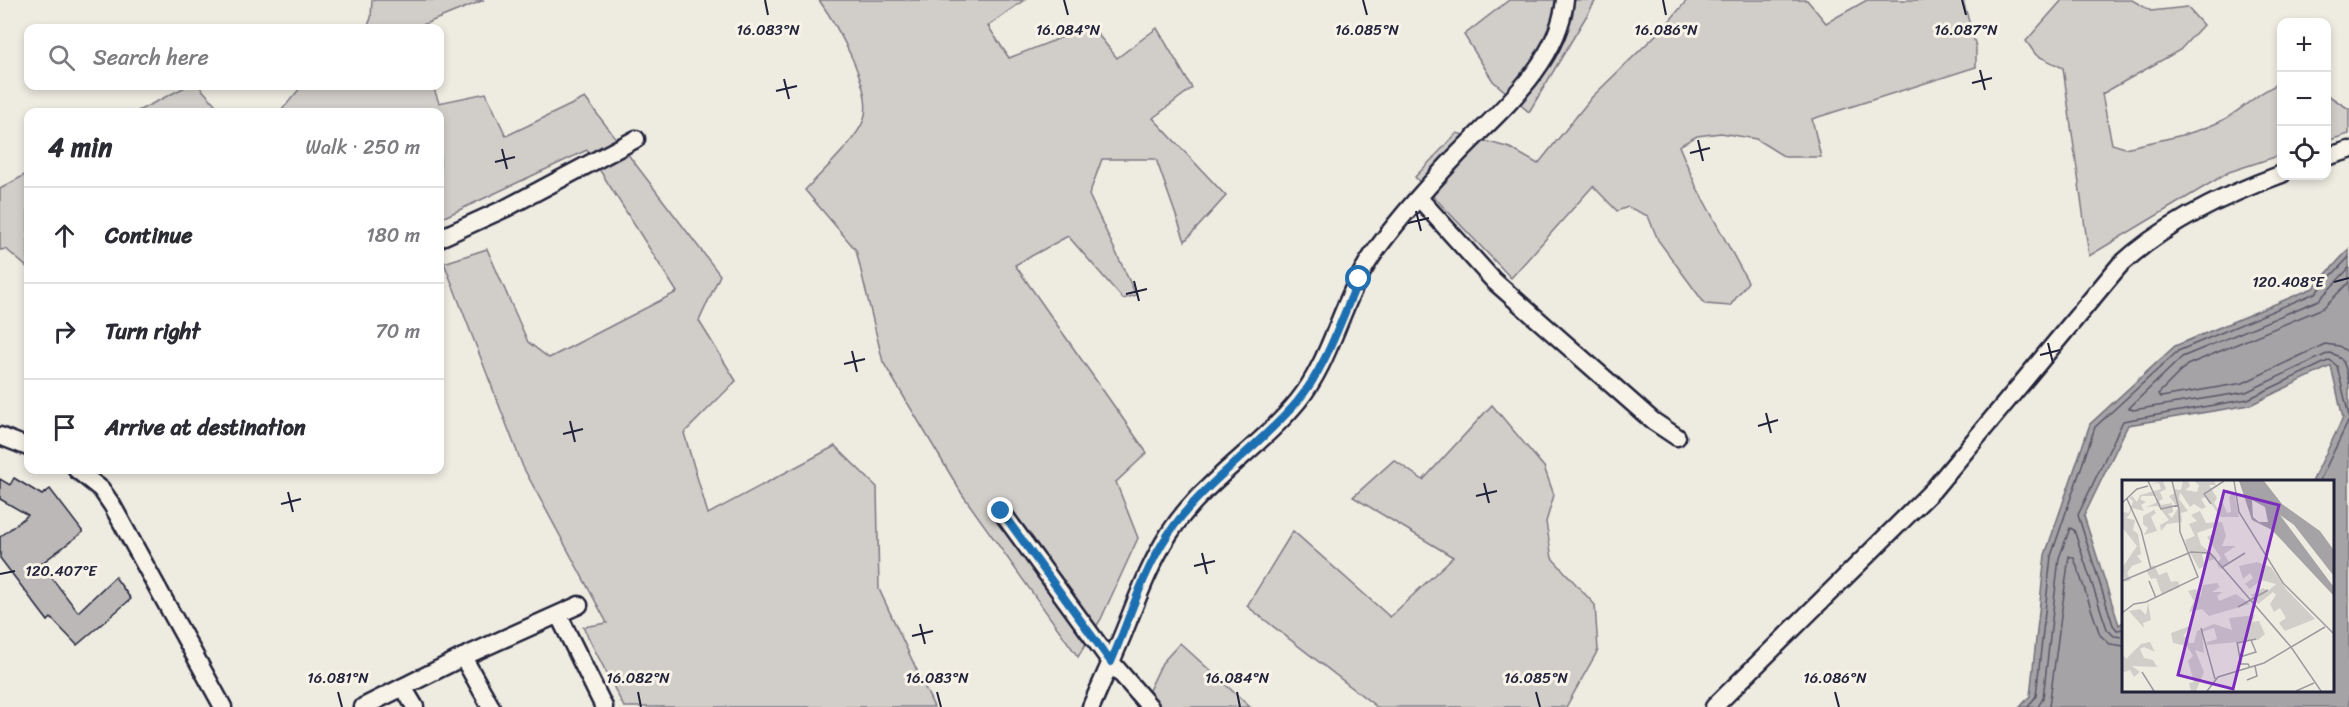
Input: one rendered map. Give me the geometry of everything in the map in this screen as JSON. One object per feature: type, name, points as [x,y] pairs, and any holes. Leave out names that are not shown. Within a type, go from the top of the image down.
[{"type":"street","points":[[1091,707],[1148,573],[1169,534],[1191,506],[1298,401],[1316,374],[1359,279],[1372,256],[1419,198],[1535,73],[1554,41],[1563,18],[1565,0]]},
{"type":"street","points":[[444,236],[506,208],[636,139]]},
{"type":"street","points":[[2331,155],[2349,150]]},
{"type":"street","points":[[1714,707],[1933,490],[2119,266],[2146,241],[2172,226],[2251,185],[2277,176]]},
{"type":"street","points":[[1419,198],[1494,281],[1653,421],[1677,437]]},
{"type":"street","points":[[0,436],[24,445]]},
{"type":"street","points":[[82,474],[101,489],[112,505],[142,555],[223,707]]},
{"type":"street","points":[[1001,511],[1111,662],[1150,707]]},
{"type":"street","points":[[363,707],[463,657],[559,616],[579,605]]},
{"type":"street","points":[[559,616],[604,707]]},
{"type":"street","points":[[463,657],[491,707]]},
{"type":"street","points":[[403,687],[415,707]]},
{"type":"shaded area","points":[[372,0],[484,0],[425,24],[369,24]]},
{"type":"shaded area","points":[[819,0],[1024,0],[988,26],[1009,58],[1091,26],[1117,58],[1157,28],[1192,88],[1153,118],[1226,196],[1185,241],[1156,159],[1102,159],[1089,195],[1136,295],[1123,299],[1068,236],[1015,265],[1147,453],[1116,482],[1138,538],[1101,619],[1078,657],[962,494],[883,362],[856,250],[805,190],[854,137],[864,119],[866,106],[864,91],[852,57]]},
{"type":"shaded area","points":[[1509,0],[1596,0],[1529,112],[1493,81],[1464,35]]},
{"type":"shaded area","points":[[1687,0],[1807,0],[1826,23],[1867,0],[1963,0],[1976,47],[1976,67],[1812,119],[1821,157],[1785,157],[1756,139],[1721,133],[1697,136],[1679,146],[1696,186],[1748,282],[1730,306],[1705,304],[1658,240],[1648,216],[1628,207],[1617,211],[1593,186],[1511,278],[1415,177],[1457,133],[1510,148],[1538,164],[1592,97],[1667,24]]},
{"type":"shaded area","points":[[2062,0],[2132,0],[2151,11],[2187,7],[2203,25],[2180,50],[2102,94],[2112,144],[2125,148],[2209,127],[2228,118],[2264,91],[2277,85],[2277,156],[2229,172],[2089,256],[2063,68],[2036,55],[2026,41]]},
{"type":"shaded area","points":[[179,90],[203,90],[218,108],[144,108]]},
{"type":"shaded area","points":[[299,90],[434,90],[439,103],[486,93],[506,136],[585,98],[720,275],[699,321],[736,381],[684,433],[708,514],[835,446],[877,487],[879,589],[934,707],[624,707],[583,627],[607,623],[523,467],[444,263],[487,249],[528,342],[549,358],[677,292],[587,150],[444,217],[444,108],[283,108]]},
{"type":"shaded area","points":[[2331,97],[2349,109],[2349,134],[2331,140]]},
{"type":"shaded area","points":[[24,175],[24,265],[6,249],[0,250],[0,189]]},
{"type":"shaded area","points":[[1492,405],[1544,467],[1554,495],[1546,522],[1552,558],[1595,605],[1598,650],[1566,707],[1377,707],[1247,606],[1293,531],[1390,617],[1453,557],[1353,497],[1394,460],[1423,480]]},
{"type":"shaded area","points":[[1180,643],[1250,707],[1141,707],[1162,663]]},
{"type":"water","points":[[2349,249],[2349,707],[2020,707],[2030,696],[2045,555],[2090,424],[2175,346],[2313,288]]},
{"type":"building","points":[[14,478],[42,495],[50,489],[83,532],[41,564],[78,612],[115,577],[131,599],[77,645],[51,618],[48,621],[0,558],[0,537],[28,515],[0,499],[0,479],[10,485]]},
{"type":"route","points":[[1001,511],[1111,662],[1148,573],[1169,534],[1191,506],[1298,401],[1316,374],[1359,279]]}]
